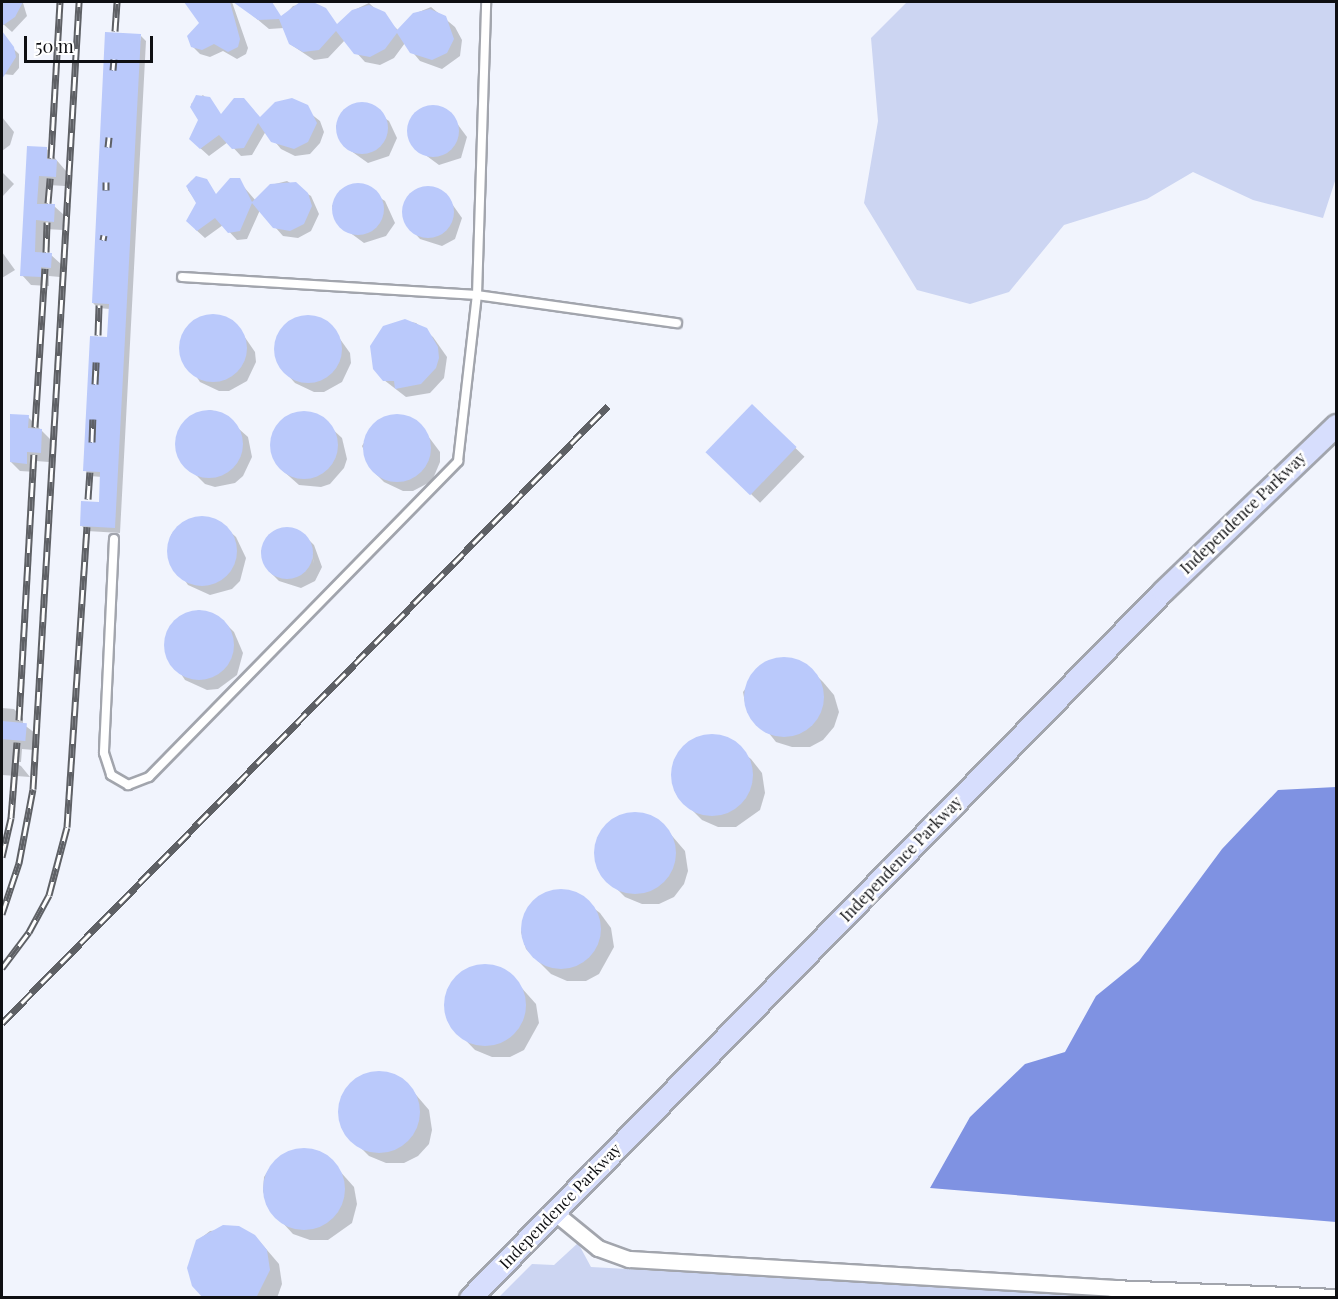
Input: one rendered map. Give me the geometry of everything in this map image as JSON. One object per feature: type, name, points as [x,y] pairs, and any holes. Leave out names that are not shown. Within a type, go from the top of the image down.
[{"type":"main road","name":"Independence Parkway","points":[[470,1298],[1155,599],[1336,425]]},
{"type":"street","points":[[554,1212],[598,1248],[629,1259],[1100,1287],[1336,1297]]},
{"type":"lane","points":[[114,539],[104,753],[111,775],[128,785],[148,777],[454,469],[477,295],[486,2]]},
{"type":"lane","points":[[182,277],[477,295],[677,323]]},
{"type":"shaded area","points":[[907,2],[1336,2],[1336,178],[1323,218],[1253,200],[1193,172],[1147,199],[1064,225],[1009,292],[970,304],[917,290],[864,203],[878,121],[871,38]]},
{"type":"shaded area","points":[[578,1243],[591,1267],[1132,1297],[499,1297],[532,1264],[554,1265]]},
{"type":"water","points":[[1336,787],[1336,1222],[930,1188],[970,1117],[1025,1064],[1065,1052],[1096,996],[1139,961],[1222,849],[1278,790]]},
{"type":"building","points":[[2,2],[23,2],[15,17],[2,26]]},
{"type":"building","points":[[184,2],[230,2],[240,39],[238,47],[228,52],[214,44],[202,50],[191,47],[187,36],[199,23]]},
{"type":"building","points":[[233,2],[272,2],[281,16],[300,2],[313,2],[326,8],[337,24],[352,10],[369,5],[385,12],[397,30],[413,13],[430,9],[446,16],[454,39],[447,53],[432,60],[410,53],[397,33],[385,49],[370,57],[354,54],[336,31],[319,50],[303,52],[289,44],[279,19],[258,20]]},
{"type":"building","points":[[2,31],[14,47],[16,57],[2,79]]},
{"type":"building","points":[[105,32],[141,34],[115,528],[80,526],[81,501],[99,502],[100,472],[83,471],[90,336],[107,337],[109,304],[92,303]]},
{"type":"building","points":[[196,95],[210,97],[221,114],[234,98],[244,98],[260,117],[275,102],[292,98],[308,105],[317,123],[308,142],[294,149],[271,142],[258,123],[244,148],[232,149],[219,135],[200,149],[189,139],[198,120],[190,107]]},
{"type":"building","points":[[362,102],[376,106],[384,114],[388,128],[384,142],[376,150],[362,154],[348,150],[340,142],[336,128],[340,114],[348,106]]},
{"type":"building","points":[[433,105],[443,107],[451,113],[457,121],[459,131],[457,141],[451,149],[443,155],[433,157],[423,155],[415,149],[409,141],[407,131],[409,121],[415,113],[423,107]]},
{"type":"building","points":[[27,146],[47,147],[47,159],[57,160],[56,177],[39,176],[37,204],[55,204],[54,222],[36,220],[35,252],[52,253],[51,268],[41,267],[41,277],[20,276]]},
{"type":"building","points":[[196,176],[207,179],[216,194],[230,178],[240,178],[252,202],[270,184],[296,182],[308,193],[312,206],[304,224],[290,231],[273,228],[252,203],[240,231],[228,233],[215,218],[197,231],[186,221],[196,203],[186,186]]},
{"type":"building","points":[[358,183],[372,187],[380,195],[384,209],[380,223],[372,231],[358,235],[344,231],[336,223],[332,209],[336,195],[344,187]]},
{"type":"building","points":[[428,186],[438,188],[446,194],[452,202],[454,212],[452,222],[446,230],[438,236],[428,238],[418,236],[410,230],[404,222],[402,212],[404,202],[410,194],[418,188]]},
{"type":"building","points":[[206,314],[220,314],[232,319],[242,329],[247,348],[242,367],[232,377],[220,382],[206,382],[194,377],[184,367],[179,355],[179,341],[184,329],[194,319]]},
{"type":"building","points":[[301,315],[315,315],[327,320],[337,330],[342,349],[337,368],[327,378],[315,383],[301,383],[289,378],[279,368],[274,356],[274,342],[279,330],[289,320]]},
{"type":"building","points":[[405,319],[427,328],[438,347],[439,358],[436,368],[421,384],[395,389],[394,381],[383,381],[373,369],[370,346],[383,326]]},
{"type":"building","points":[[752,404],[797,447],[750,495],[705,452]]},
{"type":"building","points":[[202,410],[216,410],[228,415],[238,425],[243,444],[238,463],[228,473],[216,478],[202,478],[190,473],[180,463],[175,451],[175,437],[180,425],[190,415]]},
{"type":"building","points":[[297,411],[311,411],[323,416],[333,426],[338,445],[333,464],[323,474],[311,479],[297,479],[285,474],[275,464],[270,452],[270,438],[275,426],[285,416]]},
{"type":"building","points":[[10,414],[29,415],[28,428],[42,429],[41,453],[27,452],[27,464],[10,462]]},
{"type":"building","points":[[390,414],[404,414],[416,419],[426,429],[431,448],[426,467],[416,477],[404,482],[390,482],[378,477],[368,467],[363,455],[363,441],[368,429],[378,419]]},
{"type":"building","points":[[195,516],[209,516],[222,522],[231,531],[237,544],[235,564],[227,576],[209,586],[195,586],[182,580],[173,571],[167,558],[167,544],[173,531],[182,522]]},
{"type":"building","points":[[282,527],[292,527],[306,534],[313,553],[306,572],[292,579],[282,579],[272,575],[265,568],[261,558],[261,548],[265,538],[272,531]]},
{"type":"building","points":[[206,610],[219,616],[228,625],[232,631],[234,645],[232,659],[224,670],[213,678],[192,680],[174,670],[166,659],[164,638],[174,620],[185,612]]},
{"type":"building","points":[[784,657],[799,660],[812,669],[821,682],[824,697],[821,712],[812,725],[799,734],[784,737],[769,734],[756,725],[747,712],[744,697],[747,682],[756,669],[769,660]]},
{"type":"building","points":[[2,721],[27,723],[25,741],[2,739]]},
{"type":"building","points":[[712,734],[728,738],[741,746],[749,759],[753,775],[749,791],[741,804],[728,812],[712,816],[696,812],[683,804],[675,791],[671,775],[675,759],[683,746],[696,738]]},
{"type":"building","points":[[635,812],[651,816],[664,824],[672,837],[676,853],[672,869],[664,882],[651,890],[635,894],[619,890],[606,882],[598,869],[594,853],[598,837],[606,824],[619,816]]},
{"type":"building","points":[[553,889],[569,889],[590,900],[601,921],[601,937],[590,958],[569,969],[553,969],[539,963],[527,951],[521,937],[521,921],[527,907],[539,895]]},
{"type":"building","points":[[485,964],[501,968],[514,976],[522,989],[526,1005],[522,1021],[514,1034],[501,1042],[485,1046],[469,1042],[456,1034],[448,1021],[444,1005],[448,989],[456,976],[469,968]]},
{"type":"building","points":[[379,1071],[395,1074],[408,1083],[417,1096],[420,1112],[417,1128],[408,1141],[395,1150],[379,1153],[363,1150],[350,1141],[341,1128],[338,1112],[341,1096],[350,1083],[363,1074]]},
{"type":"building","points":[[304,1148],[320,1151],[333,1160],[342,1173],[345,1189],[342,1205],[333,1218],[320,1227],[304,1230],[288,1227],[275,1218],[266,1205],[263,1189],[266,1173],[275,1160],[288,1151]]},
{"type":"building","points":[[223,1225],[239,1226],[255,1235],[267,1250],[270,1270],[256,1298],[203,1298],[192,1286],[187,1268],[196,1240]]},
{"type":"railway","points":[[51,158],[60,2]]},
{"type":"railway","points":[[2,914],[19,863],[33,789],[79,2]]},
{"type":"railway","points":[[115,31],[117,2]]},
{"type":"railway","points":[[113,70],[114,59]]},
{"type":"railway","points":[[108,147],[109,137]]},
{"type":"railway","points":[[48,203],[50,178]]},
{"type":"railway","points":[[106,182],[106,190]]},
{"type":"railway","points":[[46,252],[47,222]]},
{"type":"railway","points":[[103,240],[104,235]]},
{"type":"railway","points":[[35,427],[45,268]]},
{"type":"railway","points":[[98,335],[99,305]]},
{"type":"railway","points":[[95,384],[96,362]]},
{"type":"railway","points":[[2,1023],[608,406]]},
{"type":"railway","points":[[92,442],[93,419]]},
{"type":"railway","points":[[19,720],[34,454]]},
{"type":"railway","points":[[88,499],[90,472]]},
{"type":"railway","points":[[2,968],[29,932],[49,895],[67,827],[87,527]]},
{"type":"railway","points":[[2,857],[11,818],[17,742]]}]
